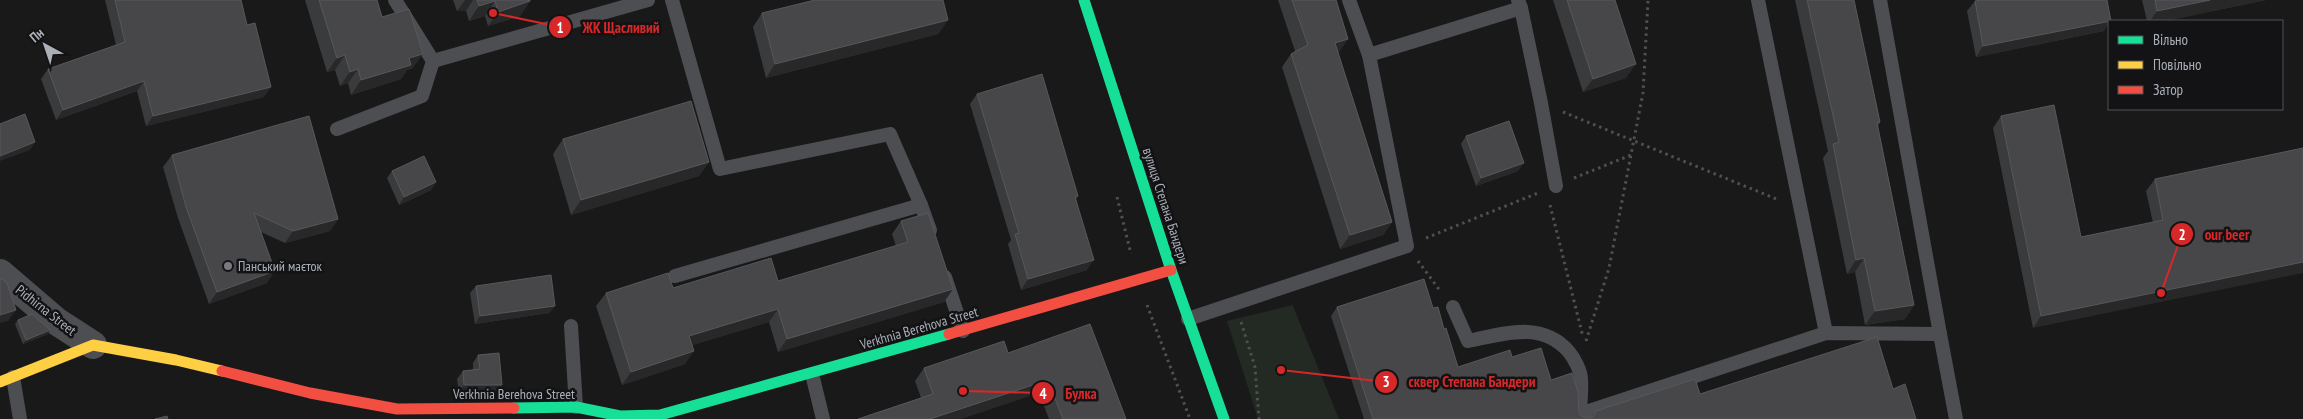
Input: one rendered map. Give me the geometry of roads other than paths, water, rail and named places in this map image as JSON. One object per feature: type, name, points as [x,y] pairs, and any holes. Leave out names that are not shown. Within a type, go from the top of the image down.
[{"type":"street","name":"вулиця Степана Бандери","points":[[1084,0],[1171,270],[1224,419]]},
{"type":"street","name":"Verkhnia Berehova Street","points":[[93,345],[176,360],[310,393],[397,409],[576,407],[620,416],[660,415],[812,374],[1171,270]]},
{"type":"street","name":"Pidhirna Street","points":[[0,273],[56,321],[93,345]]},
{"type":"street","points":[[6,380],[93,345]]},
{"type":"lane","points":[[337,129],[422,96],[433,62],[395,0]]},
{"type":"lane","points":[[433,62],[648,0]]},
{"type":"lane","points":[[672,0],[720,169],[890,134],[921,205],[933,241]]},
{"type":"lane","points":[[1188,319],[1407,246],[1369,54],[1349,0]]},
{"type":"lane","points":[[1758,0],[1826,333]]},
{"type":"lane","points":[[1880,0],[1956,419]]},
{"type":"lane","points":[[1369,54],[1519,4],[1541,104],[1551,188]]},
{"type":"lane","points":[[675,276],[921,205]]},
{"type":"lane","points":[[942,268],[963,331]]},
{"type":"lane","points":[[1453,307],[1468,341],[1519,330],[1542,332],[1562,344],[1572,356],[1582,377],[1581,417],[1826,333],[1940,334]]},
{"type":"lane","points":[[571,326],[576,407]]},
{"type":"lane","points":[[812,374],[823,419]]},
{"type":"lane","points":[[6,380],[20,419]]},
{"type":"place","name":"ЖК Щасливий","points":[[493,13]]},
{"type":"place","name":"Панський маєток","points":[[228,266]]},
{"type":"place","name":"our beer","points":[[2161,293]]},
{"type":"place","name":"сквер Степана Бандери","points":[[1281,370]]},
{"type":"place","name":"Булка","points":[[963,391]]}]
